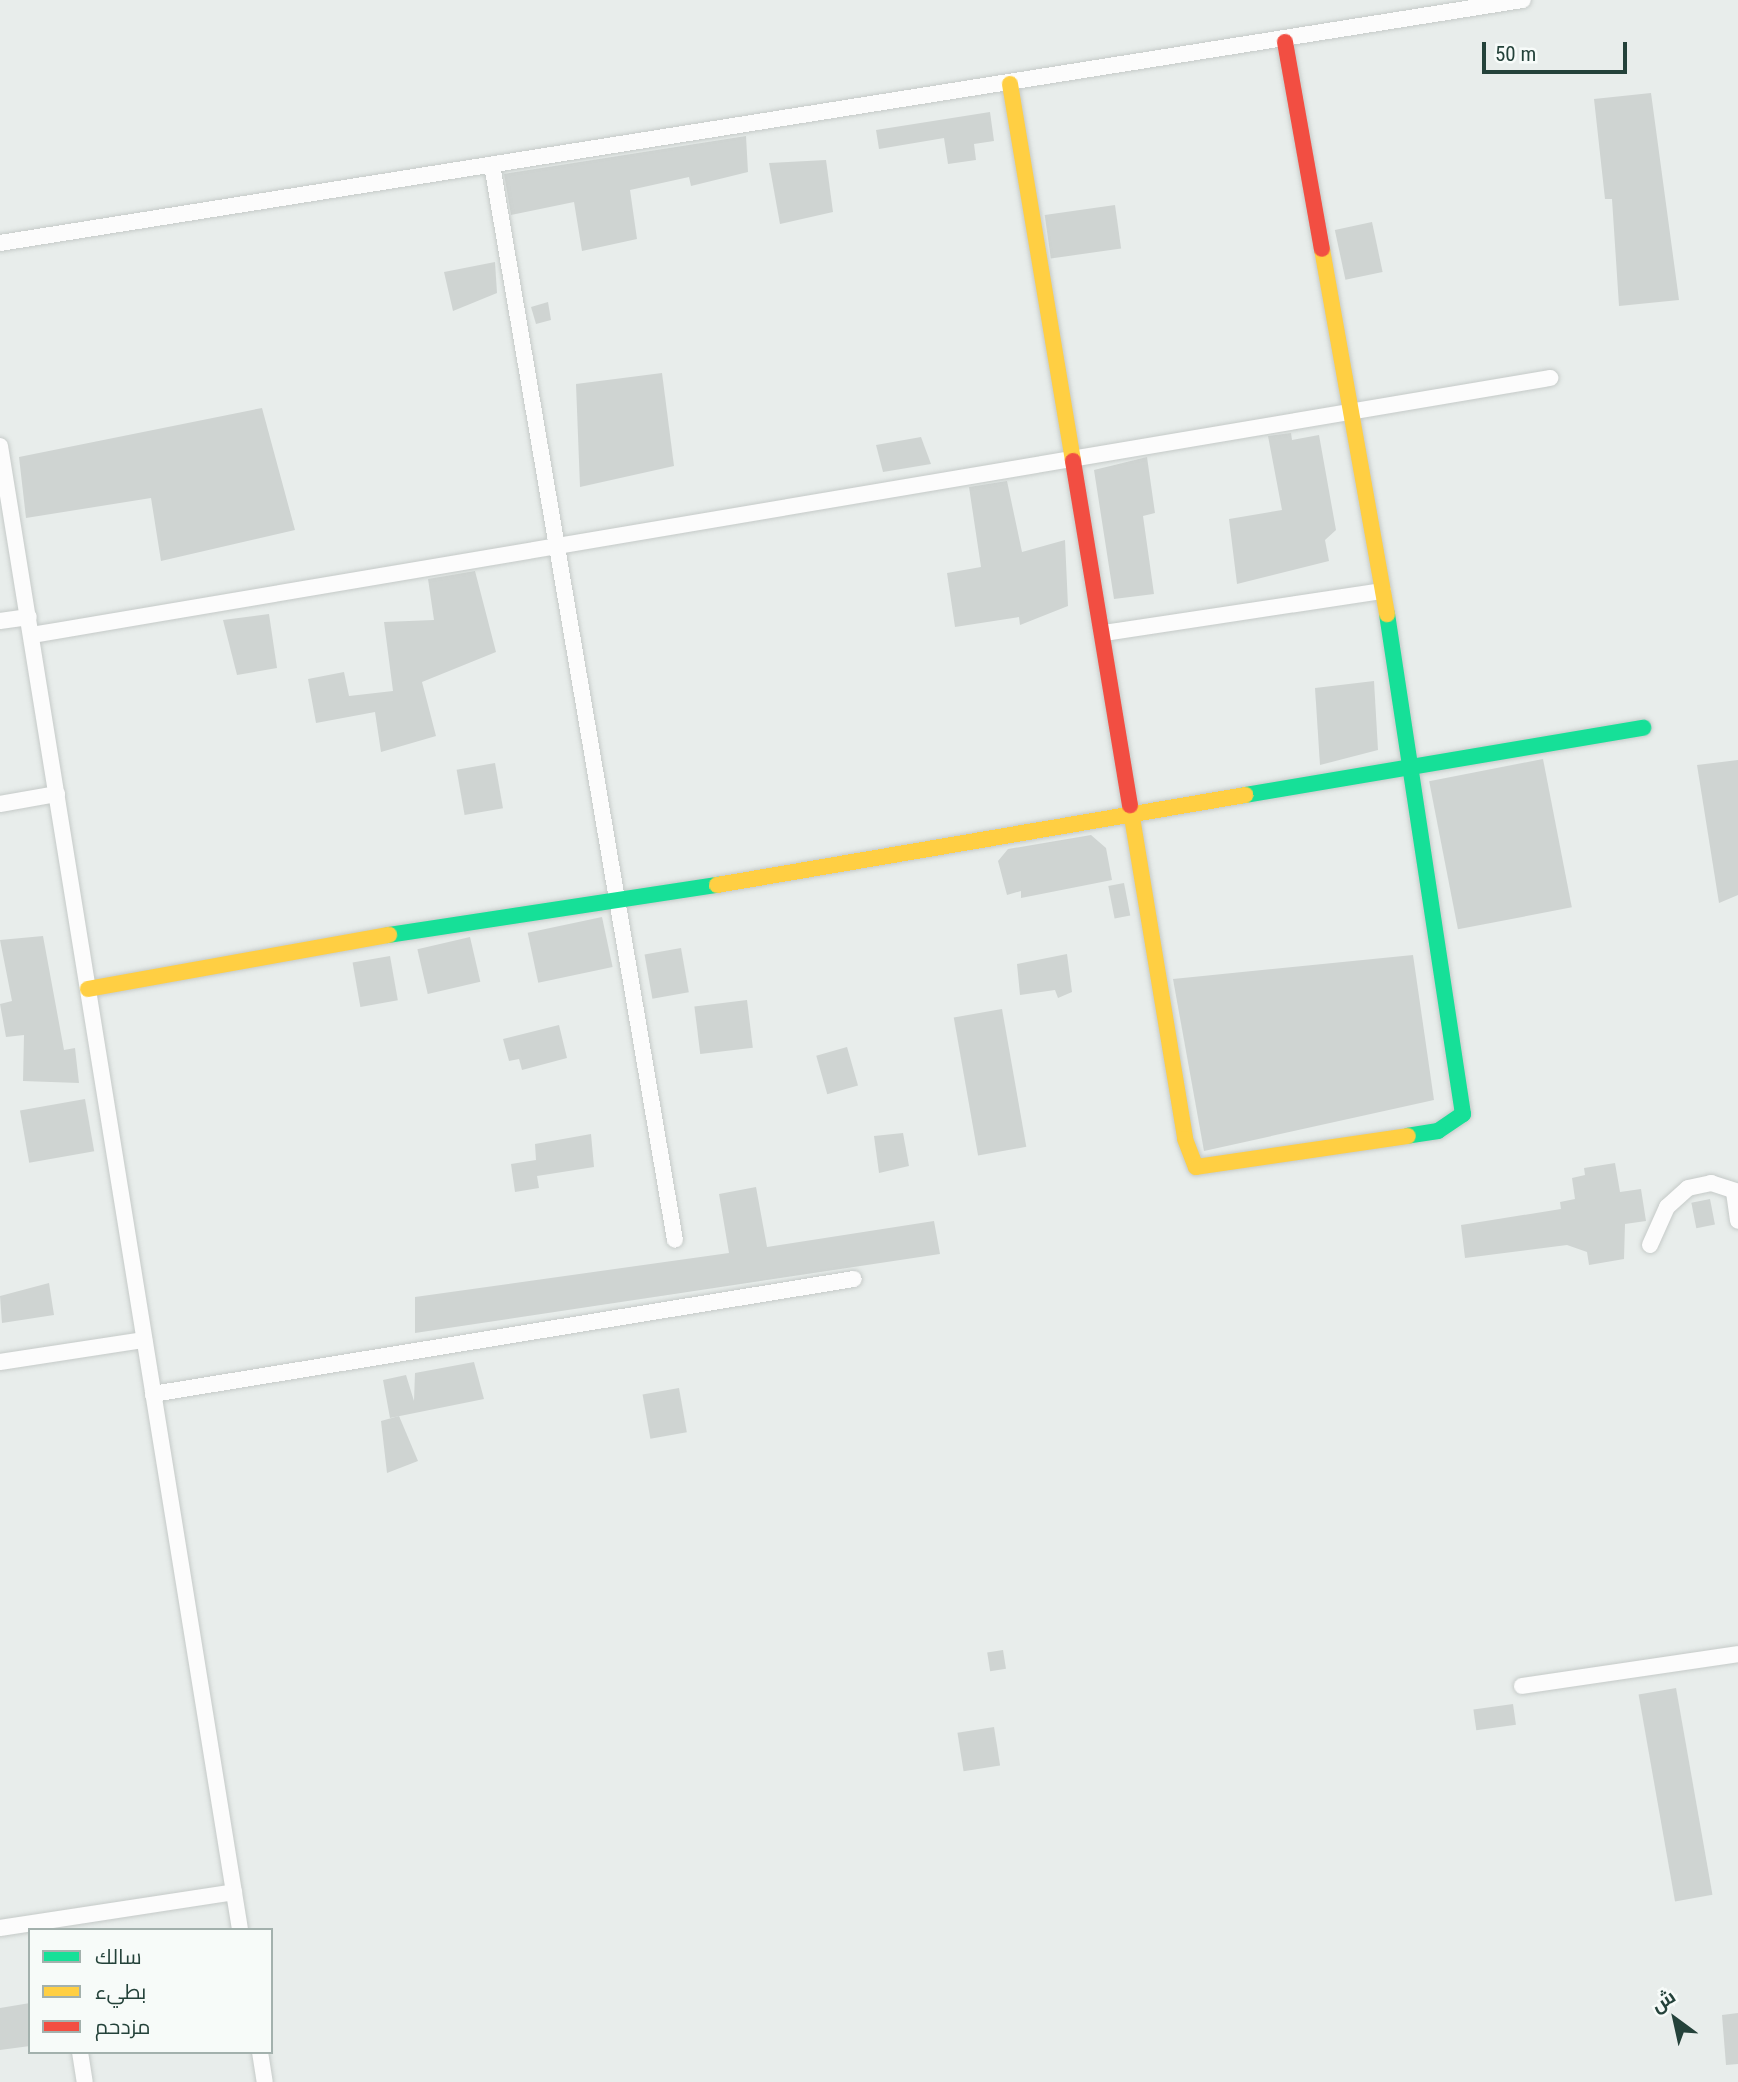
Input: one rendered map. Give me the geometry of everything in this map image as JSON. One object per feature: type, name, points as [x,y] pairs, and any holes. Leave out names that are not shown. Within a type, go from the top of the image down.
[{"type":"street","points":[[0,243],[1284,42],[1523,0]]},
{"type":"street","points":[[1010,84],[1135,812],[1185,1139],[1196,1167],[1411,1136],[1448,1128],[1463,1114],[1414,766],[1284,42]]},
{"type":"street","points":[[492,165],[560,545],[675,1240]]},
{"type":"street","points":[[32,635],[1550,378]]},
{"type":"street","points":[[0,446],[240,1928]]},
{"type":"street","points":[[1104,633],[1383,591]]},
{"type":"street","points":[[0,621],[29,617]]},
{"type":"street","points":[[88,989],[447,924],[617,902],[1135,812],[1643,728]]},
{"type":"street","points":[[0,804],[57,794]]},
{"type":"street","points":[[1650,1245],[1667,1207],[1688,1188],[1711,1182],[1736,1192],[1738,1221]]},
{"type":"street","points":[[153,1394],[854,1279]]},
{"type":"street","points":[[0,1362],[144,1340]]},
{"type":"street","points":[[1522,1686],[1738,1654]]},
{"type":"street","points":[[0,1928],[59,1924],[234,1892]]},
{"type":"street","points":[[80,2054],[85,2082]]},
{"type":"street","points":[[260,2054],[265,2082]]},
{"type":"building","points":[[1651,93],[1679,300],[1619,306],[1612,199],[1605,199],[1594,99]]},
{"type":"building","points":[[990,112],[994,141],[974,144],[976,160],[948,164],[944,138],[879,149],[876,130]]},
{"type":"building","points":[[746,136],[748,172],[691,186],[689,177],[630,190],[637,239],[582,251],[574,202],[511,215],[504,174]]},
{"type":"building","points":[[826,160],[833,212],[780,224],[769,163]]},
{"type":"building","points":[[1115,205],[1121,249],[1051,258],[1045,215]]},
{"type":"building","points":[[1372,222],[1383,272],[1345,280],[1335,230]]},
{"type":"building","points":[[495,262],[497,293],[453,311],[444,272]]},
{"type":"building","points":[[548,302],[551,320],[536,324],[531,307]]},
{"type":"building","points":[[662,373],[674,466],[580,487],[576,384]]},
{"type":"building","points":[[262,408],[295,530],[161,561],[151,498],[26,518],[19,457]]},
{"type":"building","points":[[1291,433],[1292,440],[1319,435],[1336,530],[1325,540],[1329,561],[1237,584],[1229,519],[1282,510],[1268,436]]},
{"type":"building","points":[[921,437],[931,464],[883,472],[876,445]]},
{"type":"building","points":[[1147,457],[1155,513],[1143,516],[1154,594],[1114,599],[1094,470]]},
{"type":"building","points":[[1007,481],[1022,552],[1065,540],[1068,606],[1020,625],[1019,617],[955,627],[947,573],[981,567],[969,487]]},
{"type":"building","points":[[475,571],[496,652],[422,682],[436,736],[381,752],[375,712],[316,723],[308,679],[344,672],[349,696],[393,691],[384,622],[434,620],[428,579]]},
{"type":"building","points":[[269,614],[277,668],[237,675],[223,620]]},
{"type":"building","points":[[1374,681],[1378,750],[1320,765],[1315,688]]},
{"type":"building","points":[[1543,759],[1572,907],[1458,929],[1429,781]]},
{"type":"building","points":[[1738,760],[1738,895],[1719,903],[1697,765]]},
{"type":"building","points":[[495,763],[503,808],[465,815],[457,770]]},
{"type":"building","points":[[1091,835],[1106,848],[1112,880],[1021,898],[1021,891],[1007,895],[998,861],[1008,849]]},
{"type":"building","points":[[1124,883],[1130,915],[1115,918],[1108,886]]},
{"type":"building","points":[[602,917],[613,967],[538,983],[528,933]]},
{"type":"building","points":[[43,936],[64,1050],[75,1048],[79,1083],[23,1081],[24,1035],[6,1037],[0,1004],[12,1001],[0,940]]},
{"type":"building","points":[[470,937],[480,982],[428,994],[417,949]]},
{"type":"building","points":[[681,948],[689,992],[652,999],[645,954]]},
{"type":"building","points":[[1067,954],[1072,992],[1058,998],[1055,990],[1020,995],[1017,964]]},
{"type":"building","points":[[1413,955],[1434,1100],[1204,1151],[1173,979]]},
{"type":"building","points":[[390,956],[398,1000],[360,1007],[353,963]]},
{"type":"building","points":[[747,1000],[753,1048],[700,1054],[694,1006]]},
{"type":"building","points":[[1002,1009],[1026,1147],[978,1155],[954,1018]]},
{"type":"building","points":[[559,1025],[567,1058],[522,1070],[519,1059],[509,1061],[503,1039]]},
{"type":"building","points":[[847,1047],[858,1085],[827,1094],[816,1056]]},
{"type":"building","points":[[85,1099],[94,1151],[29,1163],[20,1110]]},
{"type":"building","points":[[903,1133],[909,1166],[879,1173],[874,1136]]},
{"type":"building","points":[[591,1134],[594,1167],[537,1176],[539,1188],[515,1192],[511,1164],[536,1160],[535,1144]]},
{"type":"building","points":[[1615,1163],[1620,1192],[1641,1189],[1646,1221],[1625,1224],[1624,1259],[1589,1265],[1587,1252],[1567,1245],[1465,1258],[1461,1225],[1561,1209],[1560,1202],[1575,1199],[1572,1178],[1585,1175],[1584,1168]]},
{"type":"building","points":[[756,1187],[767,1247],[934,1221],[940,1254],[415,1333],[415,1297],[729,1253],[719,1194]]},
{"type":"building","points":[[1710,1199],[1715,1225],[1696,1228],[1691,1203]]},
{"type":"building","points":[[49,1283],[54,1315],[2,1323],[0,1296]]},
{"type":"building","points":[[474,1362],[484,1399],[390,1418],[383,1380],[406,1375],[414,1401],[415,1373]]},
{"type":"building","points":[[679,1388],[687,1432],[650,1439],[643,1394]]},
{"type":"building","points":[[399,1416],[418,1461],[387,1473],[381,1421]]},
{"type":"building","points":[[1003,1650],[1006,1669],[990,1671],[987,1653]]},
{"type":"building","points":[[1676,1688],[1712,1895],[1675,1901],[1639,1695]]},
{"type":"building","points":[[1513,1704],[1516,1725],[1476,1730],[1473,1710]]},
{"type":"building","points":[[994,1727],[1000,1766],[964,1771],[957,1733]]},
{"type":"building","points":[[28,2003],[28,2046],[0,2050],[0,2008]]},
{"type":"building","points":[[1738,2013],[1738,2064],[1726,2065],[1722,2015]]},
{"type":"traffic: fast","points":[[1387,614],[1463,1114],[1438,1131],[1408,1136]]},
{"type":"traffic: fast","points":[[1245,795],[1643,728]]},
{"type":"traffic: fast","points":[[389,935],[717,885]]},
{"type":"traffic: slow","points":[[1010,84],[1073,461]]},
{"type":"traffic: slow","points":[[1322,249],[1387,614]]},
{"type":"traffic: slow","points":[[717,885],[1245,795]]},
{"type":"traffic: slow","points":[[1130,805],[1185,1139],[1196,1167],[1408,1136]]},
{"type":"traffic: slow","points":[[88,989],[389,935]]},
{"type":"traffic: jam","points":[[1285,42],[1322,249]]},
{"type":"traffic: jam","points":[[1073,461],[1130,805]]}]
